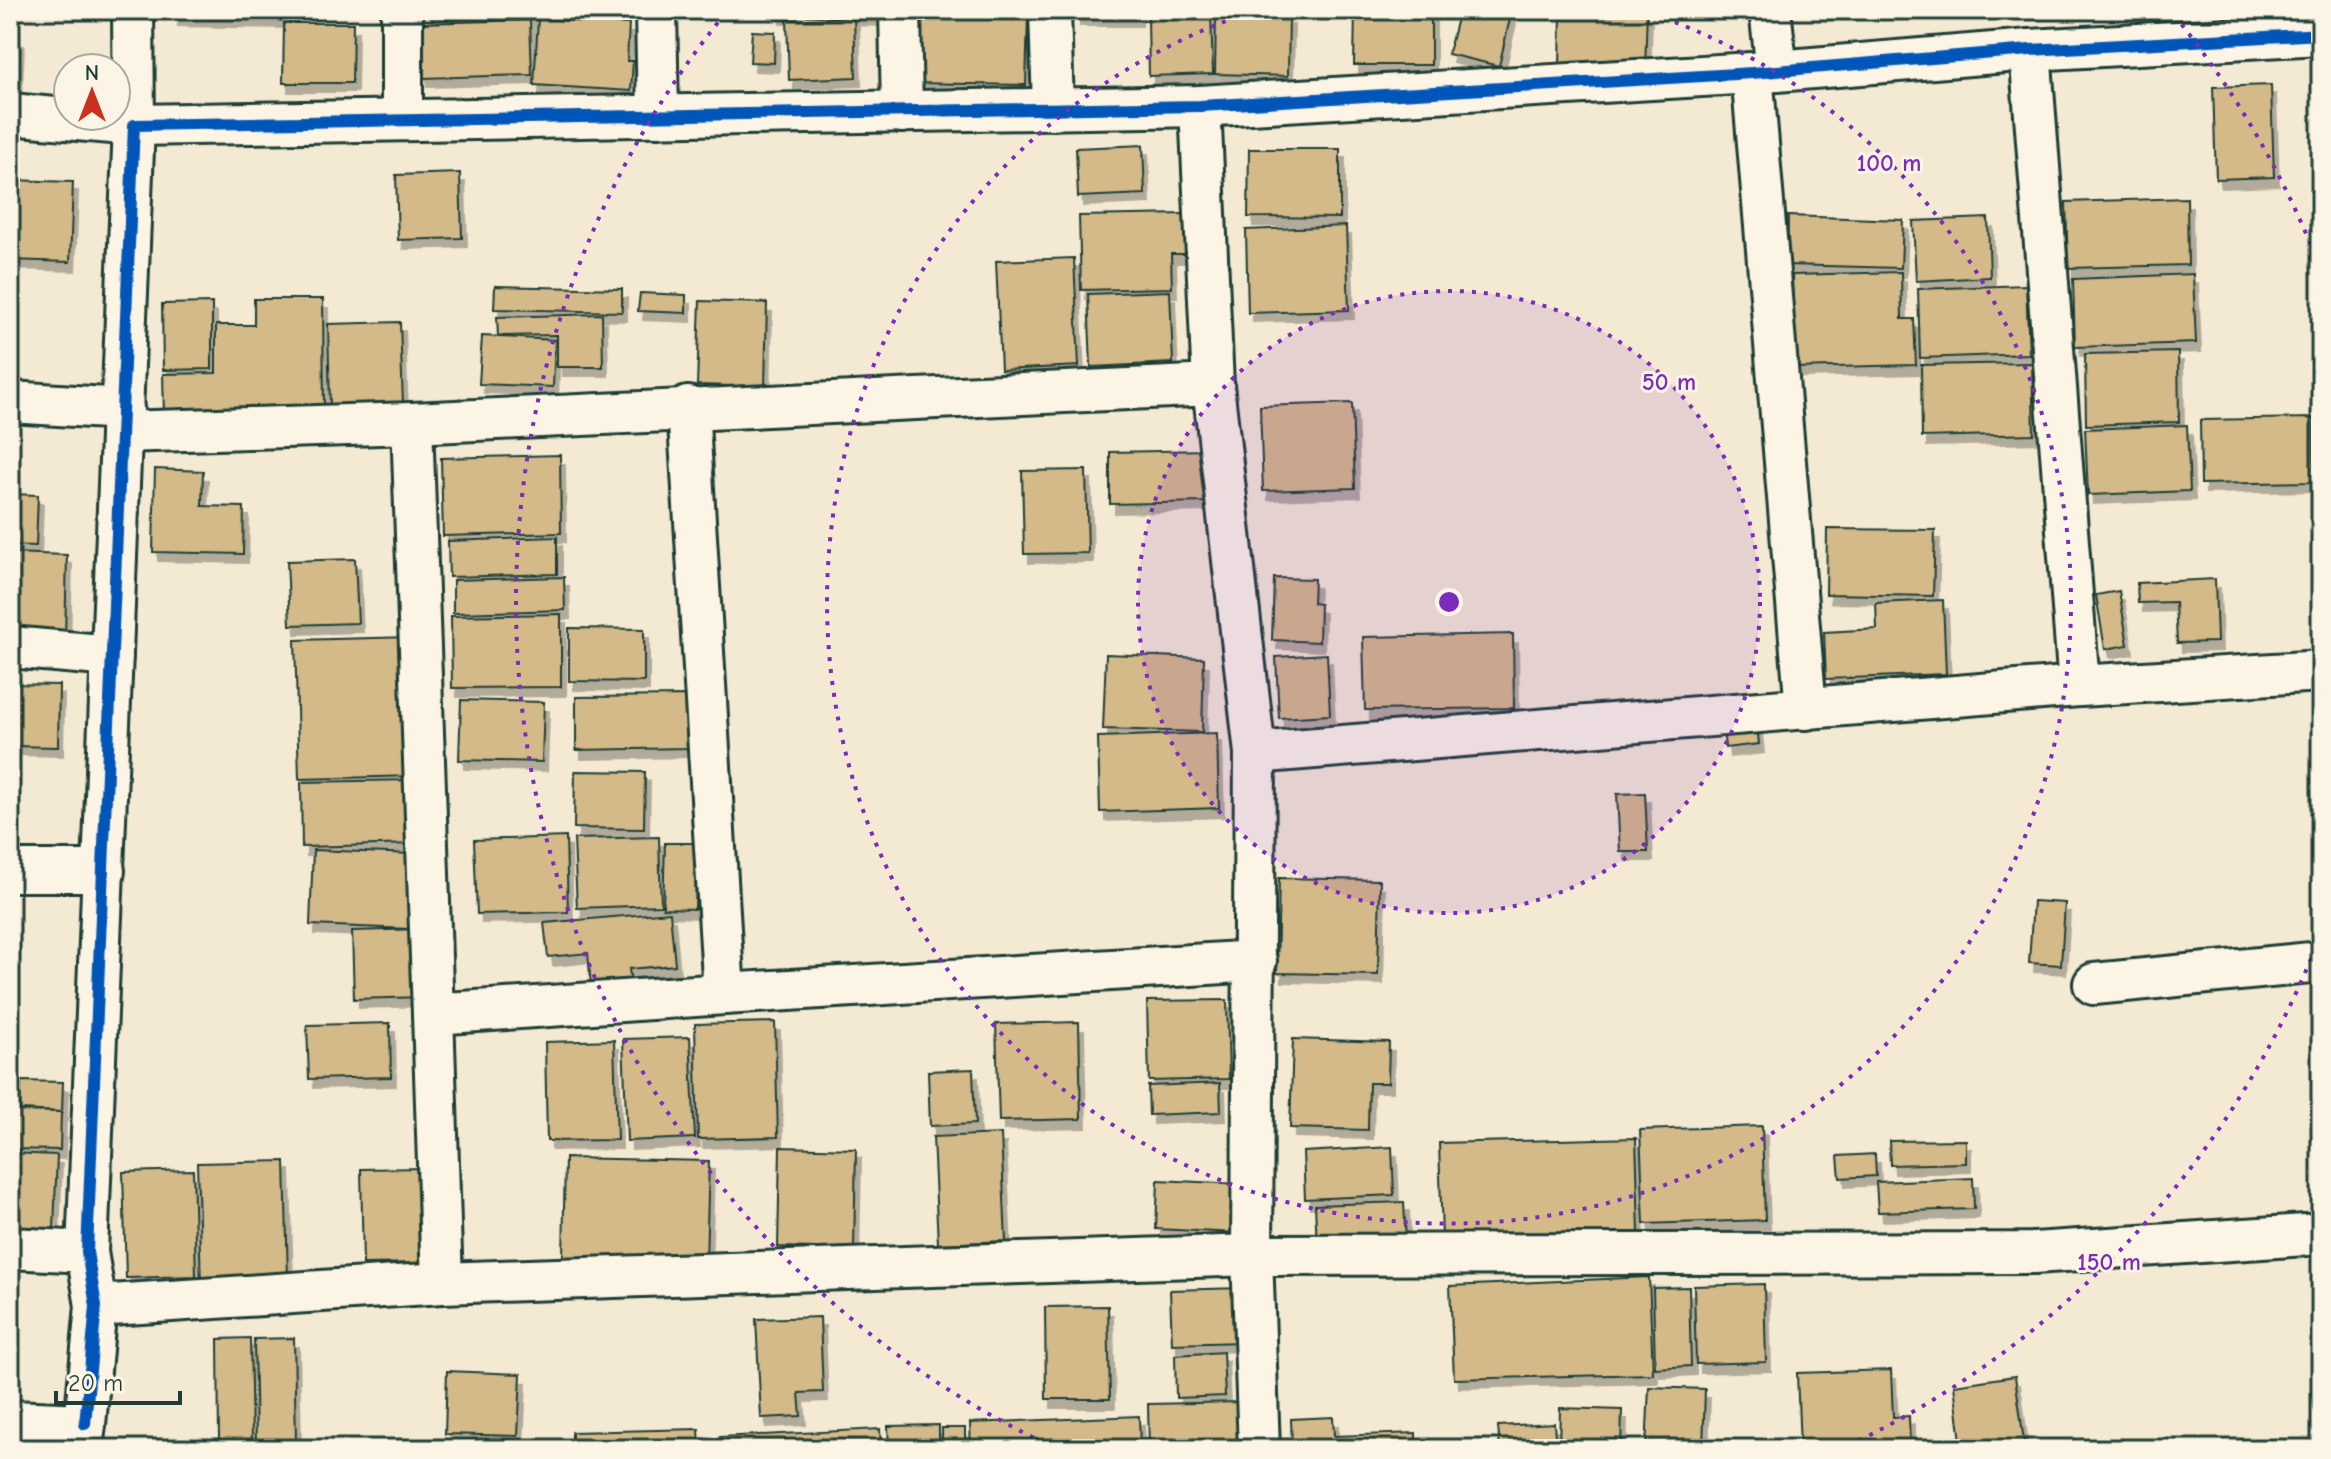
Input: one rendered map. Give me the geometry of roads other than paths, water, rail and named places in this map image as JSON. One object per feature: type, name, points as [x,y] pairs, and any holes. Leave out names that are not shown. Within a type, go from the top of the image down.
[{"type":"street","points":[[10,1421],[84,1436],[96,1306],[87,1252],[134,125],[133,10]]},
{"type":"street","points":[[402,10],[402,120]]},
{"type":"street","points":[[656,10],[658,116]]},
{"type":"street","points":[[900,10],[902,112]]},
{"type":"street","points":[[1050,10],[1053,109]]},
{"type":"street","points":[[1770,10],[1764,72],[1806,709]]},
{"type":"street","points":[[10,114],[134,125],[1200,106],[1764,72],[2030,50],[2321,34]]},
{"type":"street","points":[[2030,50],[2079,686]]},
{"type":"street","points":[[1200,106],[1213,385],[1255,753],[1252,1255],[1259,1449]]},
{"type":"street","points":[[10,402],[122,421],[412,423],[688,407],[1213,385]]},
{"type":"street","points":[[688,407],[724,994]]},
{"type":"street","points":[[412,423],[442,1283]]},
{"type":"street","points":[[10,647],[112,656]]},
{"type":"street","points":[[1255,753],[2079,686],[2321,671]]},
{"type":"street","points":[[10,871],[104,871]]},
{"type":"street","points":[[433,1014],[1256,961]]},
{"type":"street","points":[[2094,984],[2321,962]]},
{"type":"street","points":[[96,1306],[442,1283],[1252,1255],[2034,1253],[2321,1234]]},
{"type":"street","points":[[10,1248],[87,1252]]}]
